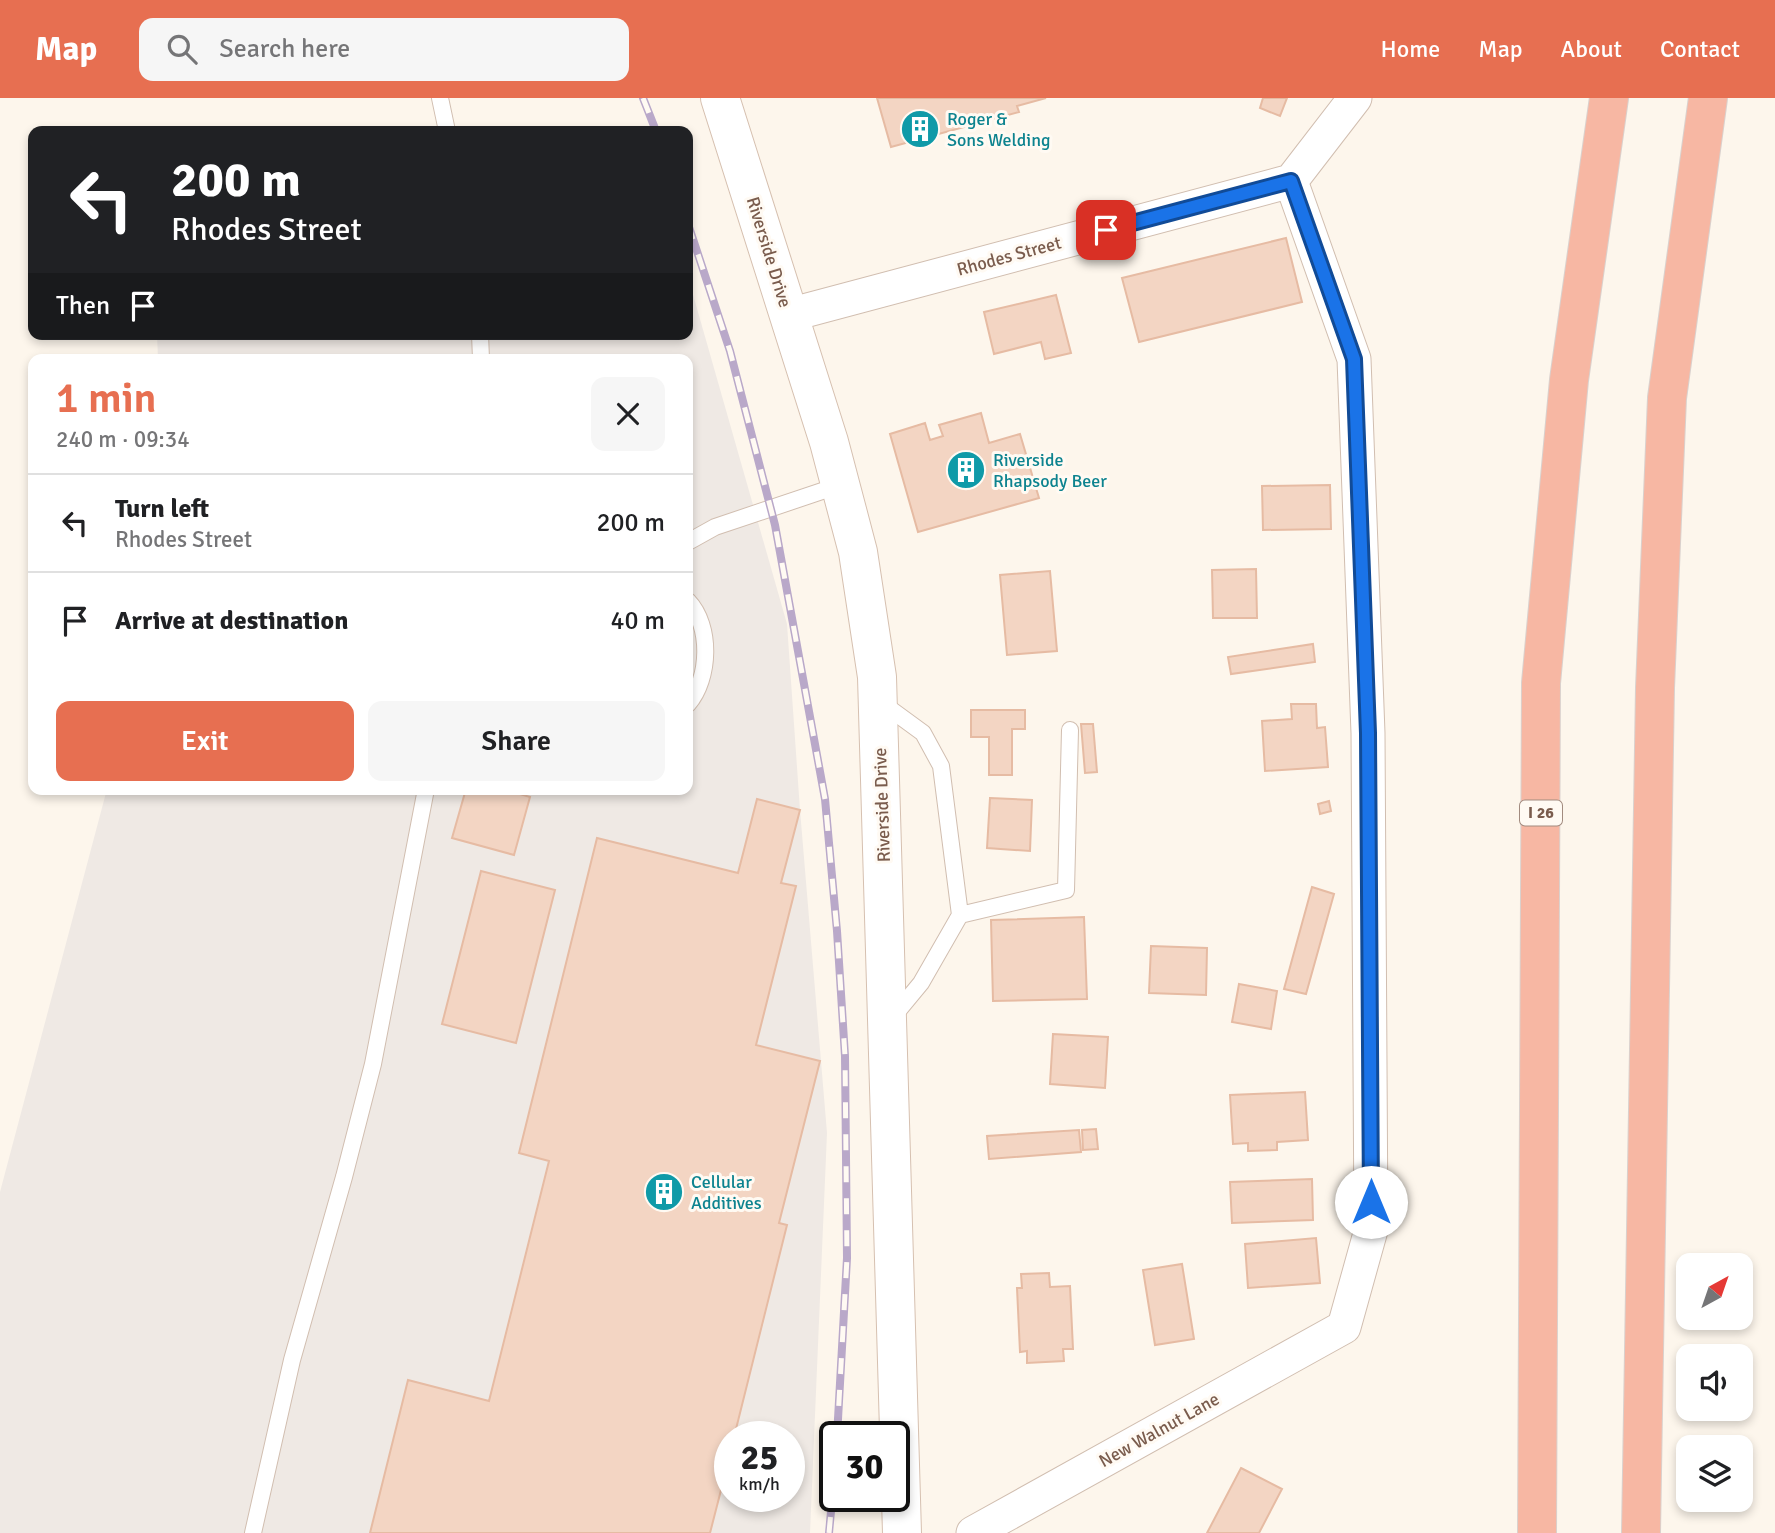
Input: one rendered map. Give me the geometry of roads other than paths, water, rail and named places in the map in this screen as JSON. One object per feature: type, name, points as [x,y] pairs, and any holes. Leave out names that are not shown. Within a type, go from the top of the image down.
[{"type":"highway","name":"I 26","points":[[1537,1533],[1541,683],[1569,380],[1609,98]]},
{"type":"highway","points":[[1642,1533],[1655,688],[1667,398],[1708,98]]},
{"type":"main road","name":"Riverside Drive","points":[[720,98],[840,485],[858,552],[877,677],[902,1533]]},
{"type":"street","points":[[1291,181],[1355,98]]},
{"type":"street","name":"Rhodes Street","points":[[789,315],[1291,181]]},
{"type":"street","name":"New Walnut Lane","points":[[973,1533],[1344,1327],[1371,1230],[1368,733],[1354,359],[1291,181]]},
{"type":"lane","points":[[440,98],[446,126]]},
{"type":"lane","points":[[693,539],[725,523],[840,485]]},
{"type":"lane","points":[[693,608],[704,636],[705,668],[693,699]]},
{"type":"lane","points":[[878,700],[923,733],[941,766],[960,915],[921,983],[888,1022]]},
{"type":"lane","points":[[960,915],[1066,890],[1070,730]]},
{"type":"lane","points":[[253,1533],[292,1360],[373,1064],[425,795]]},
{"type":"railway","points":[[643,98],[654,126]]},
{"type":"railway","points":[[693,239],[730,351],[775,525],[825,799],[845,1056],[847,1258],[838,1421]]},
{"type":"railway","points":[[829,1533],[831,1512]]},
{"type":"place","name":"Roger & Sons Welding","points":[[920,129]]},
{"type":"place","name":"Riverside Rhapsody Beer","points":[[966,470]]},
{"type":"place","name":"Cellular Additives","points":[[664,1192]]}]
